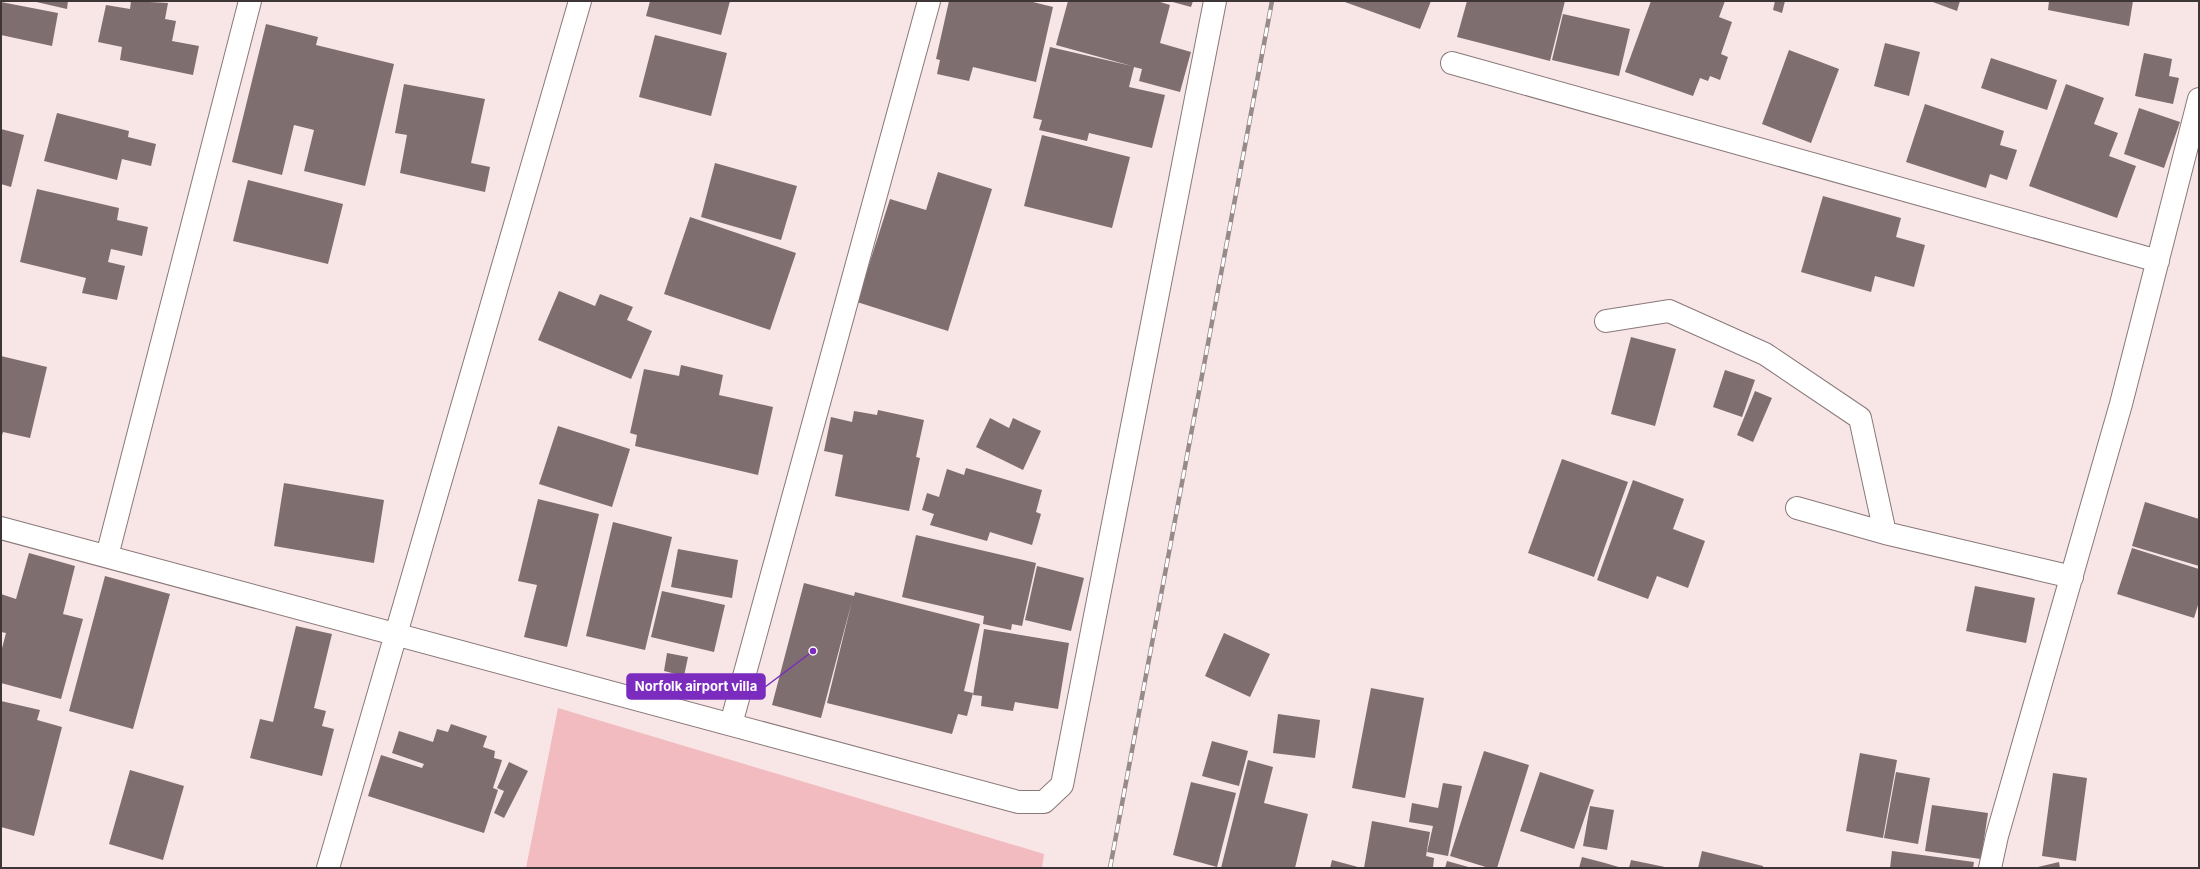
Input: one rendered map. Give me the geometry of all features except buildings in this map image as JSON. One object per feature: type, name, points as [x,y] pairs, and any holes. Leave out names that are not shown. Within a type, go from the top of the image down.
[{"type":"street","points":[[107,556],[250,1]]},
{"type":"street","points":[[328,868],[580,1]]},
{"type":"street","points":[[730,724],[929,1]]},
{"type":"street","points":[[1,528],[1018,802],[1044,802],[1062,784],[1215,1]]},
{"type":"street","points":[[1452,62],[2158,262]]},
{"type":"street","points":[[1990,868],[1997,836],[2121,404],[2199,99]]},
{"type":"street","points":[[1606,321],[1668,311],[1765,354],[1860,418],[1885,533]]},
{"type":"street","points":[[1797,508],[1885,533],[2072,578]]},
{"type":"shaded area","points":[[558,708],[1044,854],[1042,868],[526,868]]},
{"type":"railway","points":[[1110,868],[1272,1]]},
{"type":"place","name":"Norfolk airport villa","points":[[813,651]]}]
